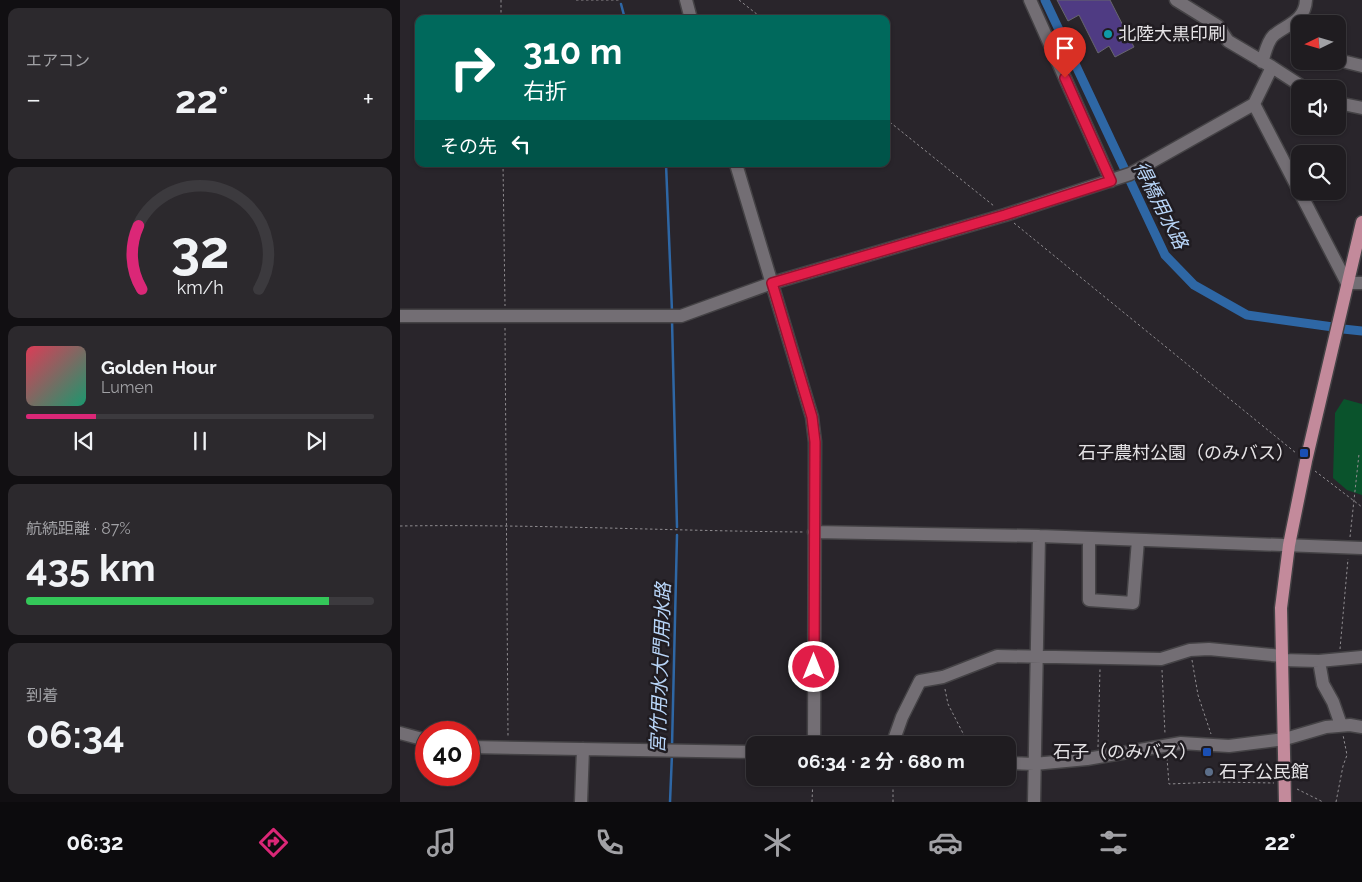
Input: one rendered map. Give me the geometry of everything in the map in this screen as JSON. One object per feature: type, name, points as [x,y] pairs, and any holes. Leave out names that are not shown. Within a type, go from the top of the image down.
[{"type":"main road","points":[[1285,802],[1281,608],[1289,545],[1306,461],[1362,222]]},
{"type":"street","points":[[686,0],[690,15]]},
{"type":"street","points":[[1030,0],[1121,178]]},
{"type":"street","points":[[1176,0],[1218,26],[1228,41],[1292,80]]},
{"type":"street","points":[[1302,15],[1306,0]]},
{"type":"street","points":[[400,316],[681,316],[772,283],[1005,215],[1121,178],[1254,104],[1267,64],[1272,37],[1291,30]]},
{"type":"street","points":[[1346,62],[1362,66]]},
{"type":"street","points":[[1254,104],[1347,283],[1362,283]]},
{"type":"street","points":[[1346,105],[1362,108]]},
{"type":"street","points":[[737,167],[812,417],[815,442],[814,736]]},
{"type":"street","points":[[814,532],[1039,536],[1362,548]]},
{"type":"street","points":[[1034,802],[1039,536]]},
{"type":"street","points":[[1089,538],[1089,600],[1134,602],[1138,540]]},
{"type":"street","points":[[895,736],[902,717],[920,681],[943,677],[997,656],[1161,659],[1190,650],[1209,649],[1319,661],[1362,657]]},
{"type":"street","points":[[1319,661],[1323,684],[1333,702],[1342,725]]},
{"type":"street","points":[[1016,763],[1034,764],[1097,757],[1166,744],[1215,745],[1285,739],[1326,727],[1342,725],[1362,726]]},
{"type":"street","points":[[400,732],[415,737]]},
{"type":"street","points":[[480,748],[746,752]]},
{"type":"street","points":[[582,802],[583,749]]},
{"type":"path","points":[[501,0],[501,15]]},
{"type":"path","points":[[576,0],[621,0]]},
{"type":"path","points":[[739,0],[758,15]]},
{"type":"path","points":[[890,123],[1306,461],[1316,472],[1362,507]]},
{"type":"path","points":[[503,167],[508,749]]},
{"type":"path","points":[[400,526],[507,524],[674,531],[814,532]]},
{"type":"path","points":[[1190,650],[1198,694],[1215,745]]},
{"type":"path","points":[[1097,757],[1101,658]]},
{"type":"path","points":[[943,677],[948,704],[964,736]]},
{"type":"path","points":[[1336,802],[1347,755],[1342,725]]},
{"type":"path","points":[[1286,784],[1323,802]]},
{"type":"path","points":[[812,802],[813,786]]},
{"type":"path","points":[[893,786],[893,802]]},
{"type":"green space","points":[[1344,399],[1362,404],[1362,495],[1347,490],[1333,478],[1335,413]]},
{"type":"building","name":"北陸大黒印刷","points":[[1057,0],[1110,0],[1134,47],[1115,57],[1109,46],[1098,53],[1079,15],[1068,21]]},
{"type":"waterway","name":"得橋用水路","points":[[1045,0],[1165,255],[1194,285],[1247,315],[1333,327]]},
{"type":"waterway","name":"宮竹用水大門用水路","points":[[621,4],[624,15]]},
{"type":"waterway","name":"宮竹用水大門用水路","points":[[666,167],[672,311]]},
{"type":"waterway","name":"宮竹用水大門用水路","points":[[672,320],[677,527]]},
{"type":"waterway","name":"得橋用水路","points":[[1343,329],[1362,331]]},
{"type":"waterway","name":"宮竹用水大門用水路","points":[[672,746],[677,535]]},
{"type":"waterway","name":"宮竹用水大門用水路","points":[[670,802],[672,754]]},
{"type":"place","name":"北陸大黒印刷","points":[[1108,34]]},
{"type":"place","name":"石子農村公園（のみバス）","points":[[1304,453]]},
{"type":"place","name":"石子（のみバス）","points":[[1207,752]]},
{"type":"place","name":"石子公民館","points":[[1209,772]]},
{"type":"route","points":[[814,667],[815,442],[808,399],[772,283],[920,241],[1111,181],[1065,78]]}]
